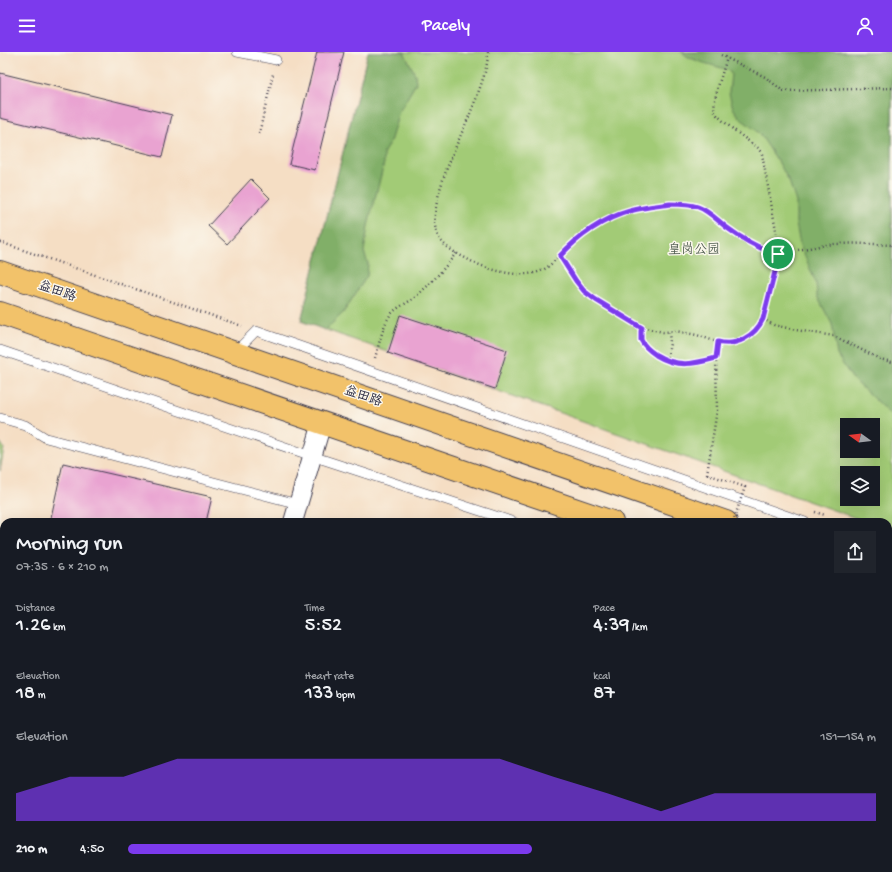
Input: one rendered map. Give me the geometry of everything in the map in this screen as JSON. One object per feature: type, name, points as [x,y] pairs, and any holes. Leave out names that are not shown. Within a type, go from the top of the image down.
[{"type":"main road","name":"益田路","points":[[0,272],[714,518]]},
{"type":"main road","points":[[0,313],[600,518]]},
{"type":"street","points":[[294,518],[322,423]]},
{"type":"lane","points":[[237,52],[276,60]]},
{"type":"lane","points":[[234,353],[256,331],[784,518]]},
{"type":"lane","points":[[0,350],[312,456],[502,518]]},
{"type":"lane","points":[[0,418],[26,425],[46,438],[298,504]]},
{"type":"path","points":[[488,52],[483,80],[444,174],[435,210],[434,222],[437,233],[442,242],[456,253],[478,265],[497,271],[531,274],[553,263],[568,248],[604,222],[630,211],[670,204],[685,204],[699,207],[742,239],[778,254],[835,244],[892,245]]},
{"type":"path","points":[[721,55],[765,77],[783,91],[892,88]]},
{"type":"path","points":[[560,256],[584,291],[642,328],[669,332],[676,331],[731,344],[743,340],[757,328],[763,319],[778,262],[776,230],[762,154],[758,148],[720,118],[714,111],[716,96],[728,58]]},
{"type":"path","points":[[258,134],[276,60]]},
{"type":"path","points":[[0,242],[256,331]]},
{"type":"path","points":[[375,358],[386,324],[391,315],[416,296],[436,278],[456,253]]},
{"type":"path","points":[[763,319],[774,324],[796,330],[834,336],[880,359],[892,362]]},
{"type":"path","points":[[642,328],[642,342],[651,351],[667,361],[687,364],[716,358]]},
{"type":"path","points":[[667,361],[670,343],[669,332]]},
{"type":"path","points":[[718,342],[716,358],[717,410],[707,474],[745,487],[734,518]]},
{"type":"green space","name":"皇岗公园","points":[[368,52],[892,52],[892,518],[856,518],[301,321]]},
{"type":"green space","points":[[368,52],[405,52],[415,74],[416,83],[399,112],[390,142],[384,152],[384,163],[368,226],[364,252],[368,263],[367,276],[343,313],[325,330],[301,321]]},
{"type":"green space","points":[[681,52],[892,52],[892,416],[852,378],[837,355],[832,324],[817,296],[816,283],[800,245],[796,223],[796,202],[789,181],[762,137],[741,119],[733,108],[729,93],[731,74],[729,71],[698,61]]},
{"type":"green space","points":[[0,442],[4,448],[0,471]]},
{"type":"building","points":[[317,52],[344,52],[315,170],[289,164]]},
{"type":"building","points":[[0,73],[172,115],[162,157],[0,118]]},
{"type":"building","points":[[251,179],[270,198],[227,244],[208,226]]},
{"type":"building","points":[[400,315],[507,350],[495,389],[388,353]]},
{"type":"building","points":[[63,463],[212,497],[207,518],[51,518]]},
{"type":"route","points":[[670,204],[685,204],[699,207],[742,239],[778,254],[778,262],[763,319],[757,328],[752,334],[743,340],[731,344],[723,344],[718,342],[716,347],[716,358],[687,364],[667,361],[651,351],[641,340],[642,328],[584,291],[560,256],[584,235],[604,222],[630,211],[670,204]]}]
